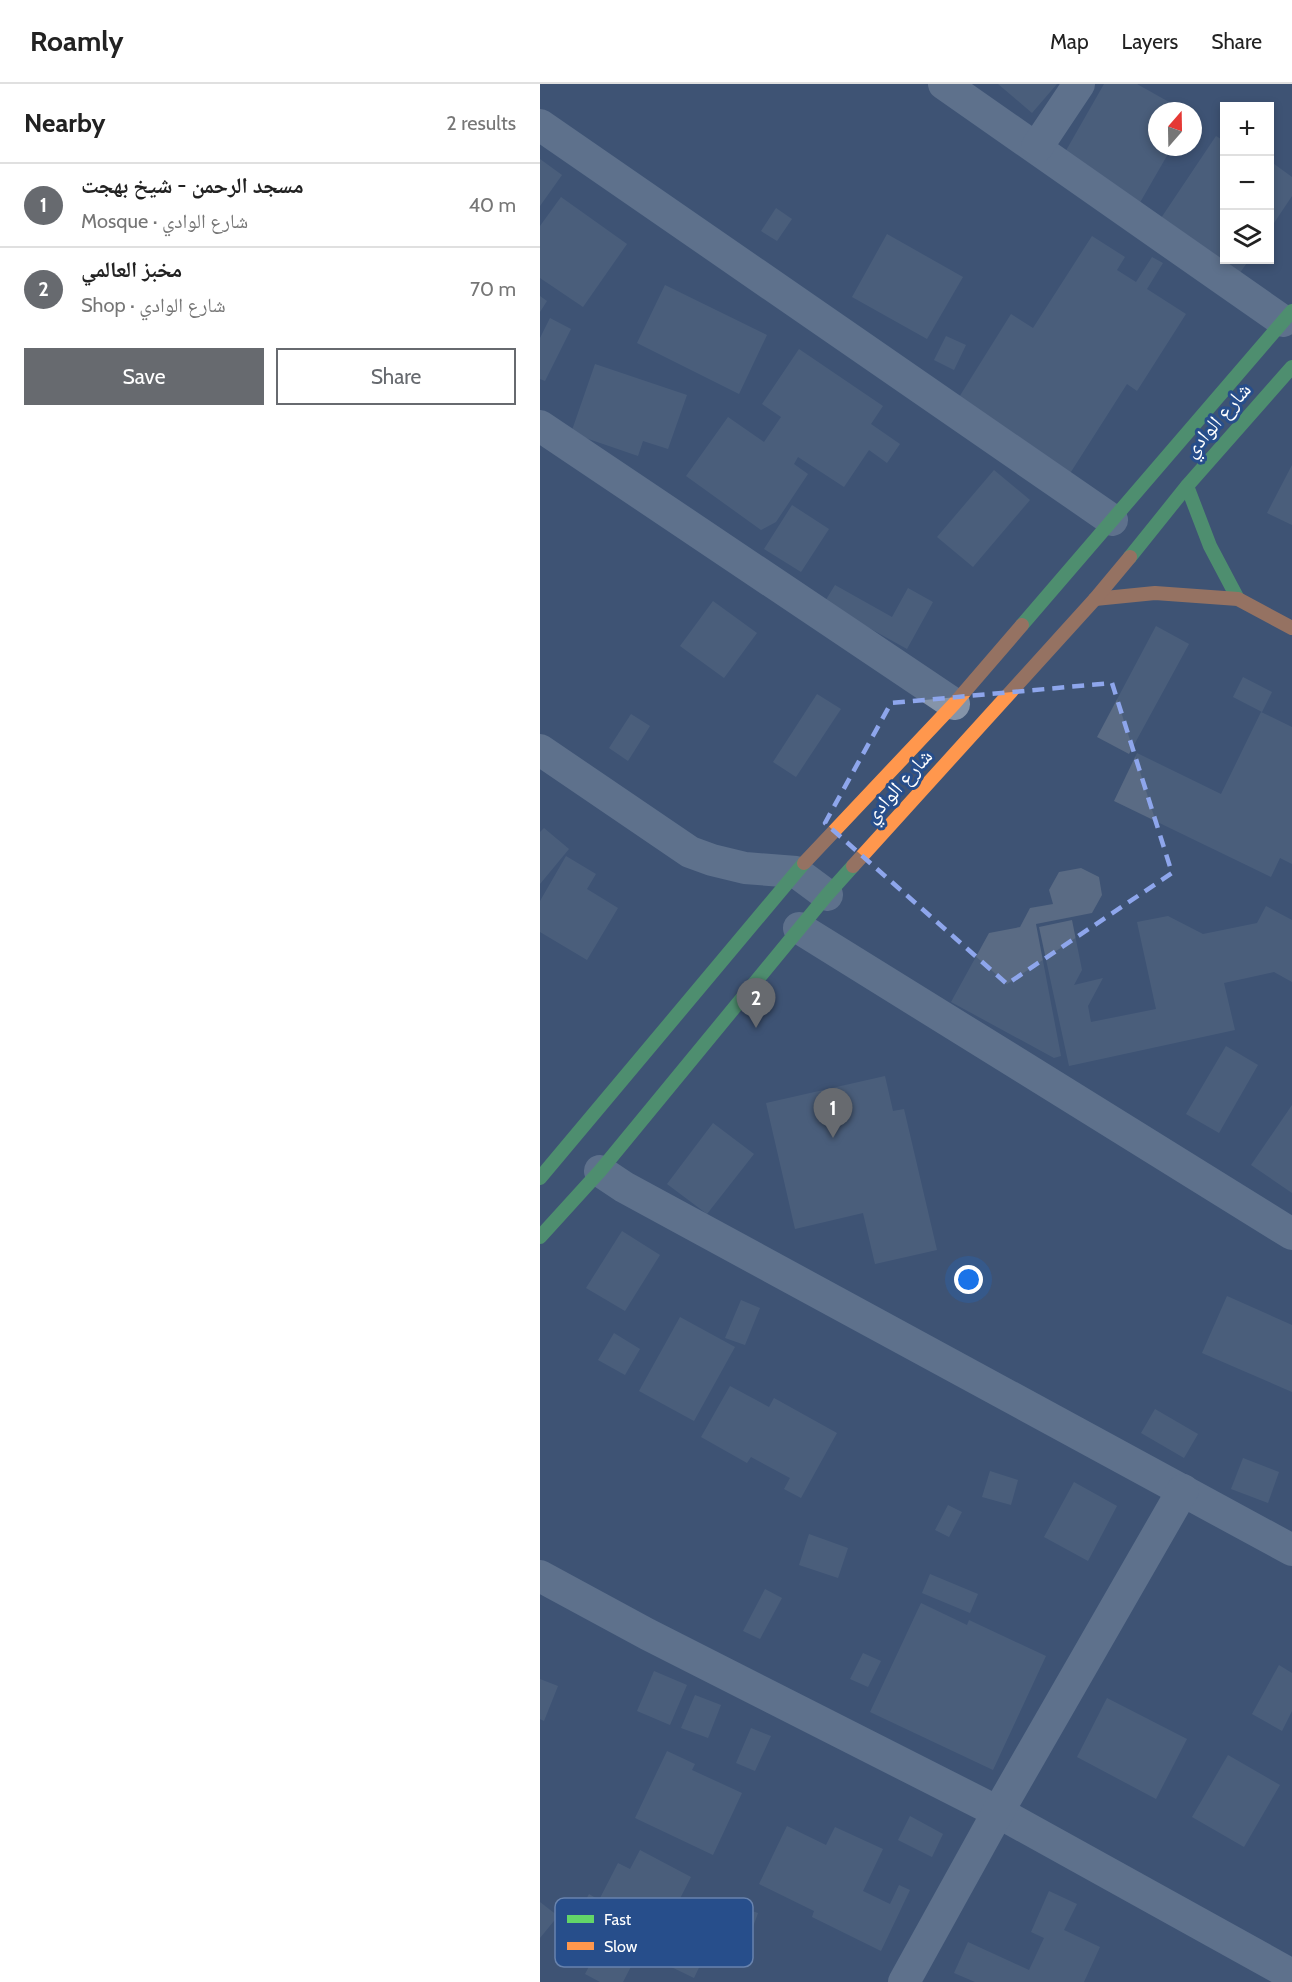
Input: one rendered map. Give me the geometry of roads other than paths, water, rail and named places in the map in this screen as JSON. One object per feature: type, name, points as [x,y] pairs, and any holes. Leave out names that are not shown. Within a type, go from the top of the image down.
[{"type":"main road","name":"شارع الوادي","points":[[540,1178],[796,872],[954,704],[1288,316]]},
{"type":"main road","name":"شارع الوادي","points":[[540,1237],[600,1171],[827,895],[1095,599],[1187,486],[1292,367]]},
{"type":"main road","points":[[1187,486],[1210,546],[1239,599]]},
{"type":"main road","points":[[1095,599],[1155,594],[1239,599],[1292,628]]},
{"type":"street","points":[[944,84],[1288,316]]},
{"type":"street","points":[[1037,147],[1079,84]]},
{"type":"street","points":[[540,125],[1112,520]]},
{"type":"street","points":[[540,426],[954,704]]},
{"type":"street","points":[[540,750],[690,852],[745,868],[796,872],[827,895]]},
{"type":"street","points":[[800,928],[1292,1234]]},
{"type":"street","points":[[600,1171],[624,1187],[1292,1550]]},
{"type":"street","points":[[904,1982],[998,1812],[1183,1490]]},
{"type":"street","points":[[540,1576],[647,1634],[998,1812],[1292,1975]]},
{"type":"place","name":"مخبز العالمي","points":[[756,1028]]},
{"type":"place","name":"مسجد الرحمن - شيخ بهجت","points":[[833,1138]]}]
